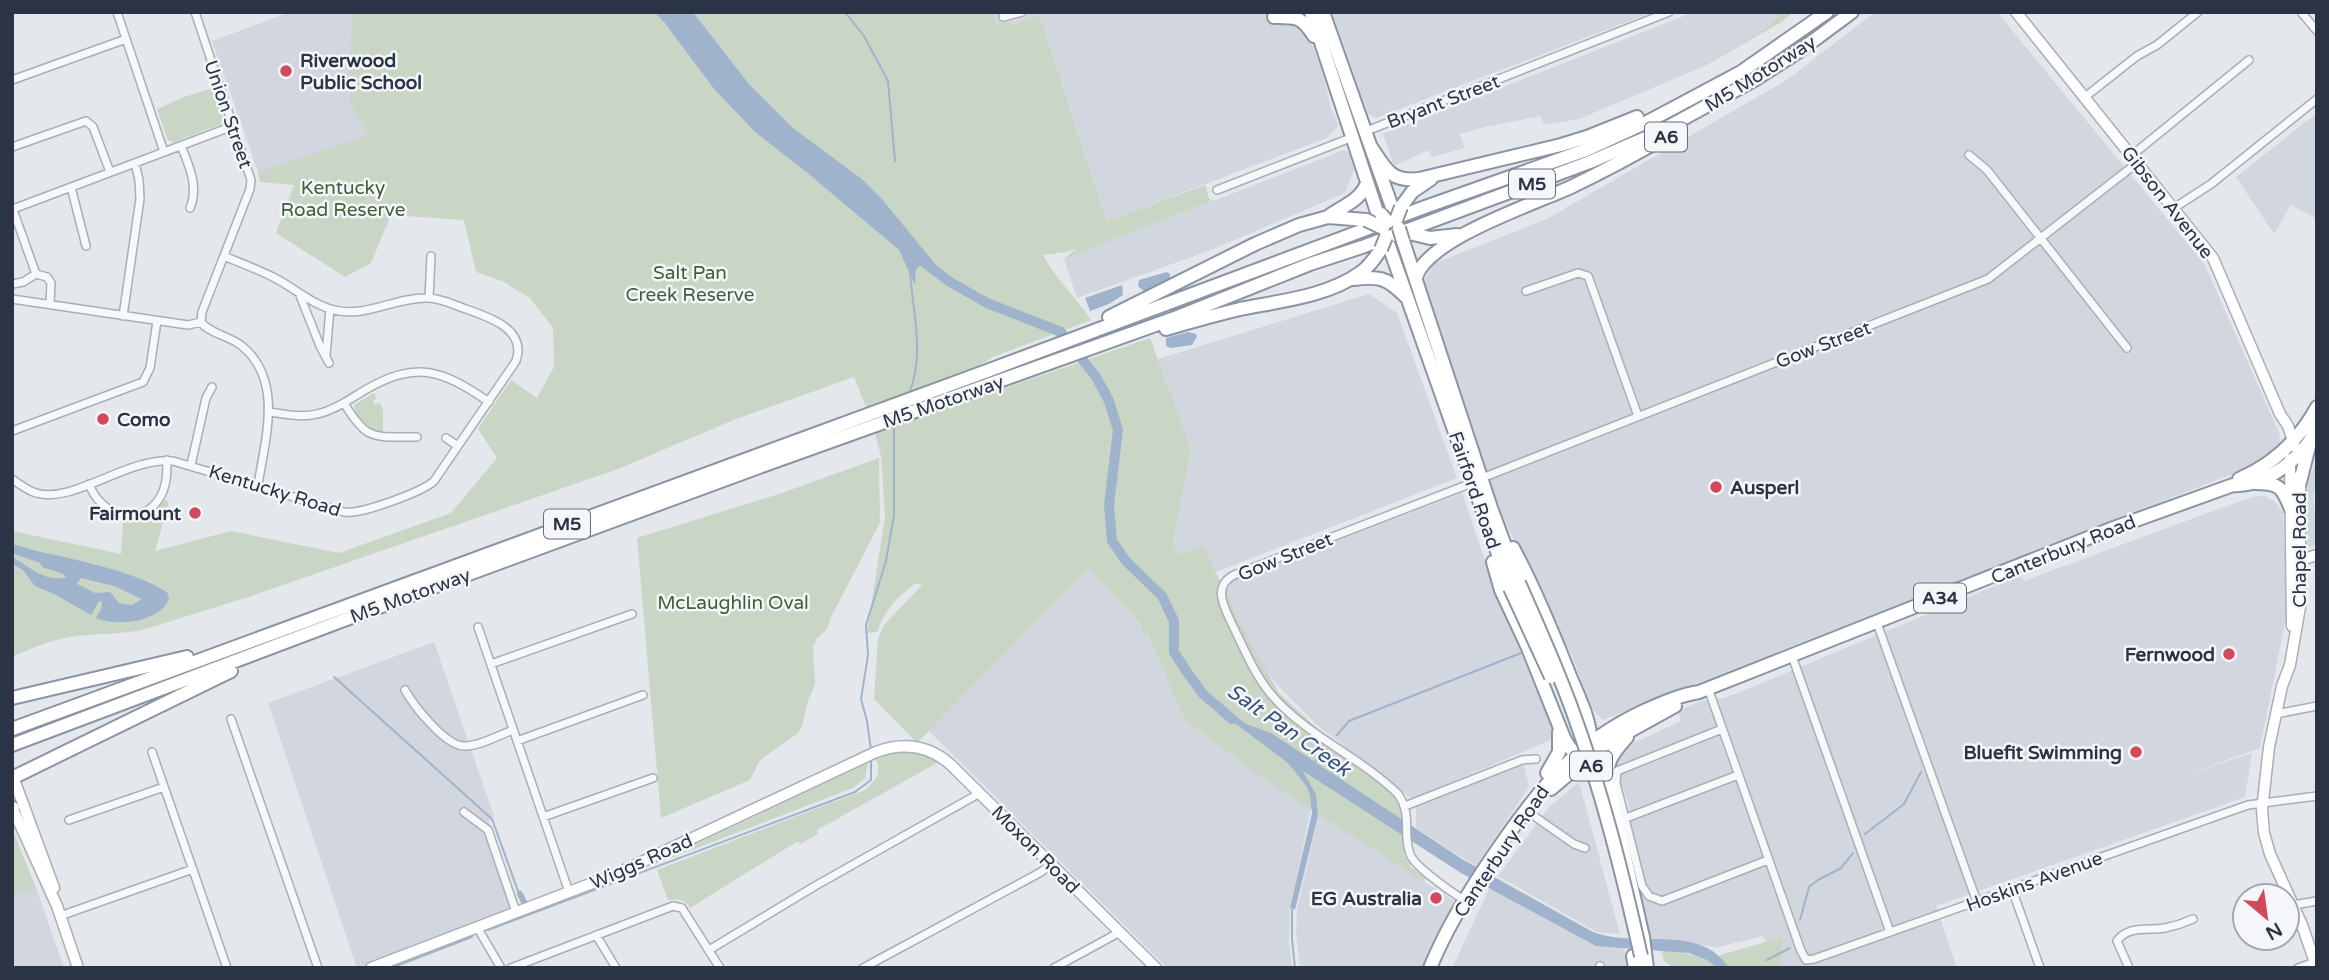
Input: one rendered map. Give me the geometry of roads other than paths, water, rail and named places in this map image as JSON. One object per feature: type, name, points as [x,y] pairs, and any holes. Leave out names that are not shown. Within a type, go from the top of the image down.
[{"type":"highway","name":"A6","points":[[1311,12],[1359,135],[1367,183],[1373,201],[1389,228],[1403,262]]},
{"type":"highway","points":[[1323,12],[1335,60],[1389,228]]},
{"type":"highway","name":"M5 Motorway","points":[[12,745],[852,426],[1122,317],[1586,150],[1649,121],[1741,72],[1827,12]]},
{"type":"highway","name":"M5 Motorway","points":[[12,729],[284,628],[852,426],[999,382],[1129,337],[1310,264],[1591,162],[1693,115],[1756,79],[1852,12]]},
{"type":"highway","points":[[1274,17],[1296,17],[1303,21],[1323,47]]},
{"type":"highway","name":"M5","points":[[1371,147],[1387,171],[1397,178],[1408,180],[1437,176],[1587,137],[1672,102],[1777,48]]},
{"type":"highway","name":"A6","points":[[1328,217],[1442,238],[1465,233],[1571,187],[1644,150],[1731,99],[1756,79]]},
{"type":"highway","name":"A6","points":[[1359,135],[1371,147],[1389,228]]},
{"type":"highway","points":[[1389,228],[1416,188],[1437,176]]},
{"type":"highway","name":"A6","points":[[1122,317],[1255,244],[1299,225],[1328,217],[1353,201],[1367,183]]},
{"type":"highway","name":"M5","points":[[1349,280],[1365,269],[1389,228]]},
{"type":"highway","name":"A6","points":[[1416,277],[1425,262],[1465,233]]},
{"type":"highway","name":"Fairford Road","points":[[1403,262],[1416,277],[1477,480],[1489,531],[1515,585]]},
{"type":"highway","name":"Fairford Road","points":[[1403,262],[1408,299],[1477,480],[1491,508],[1515,585],[1577,744],[1641,962]]},
{"type":"highway","name":"M5","points":[[1129,337],[1299,297],[1349,280],[1373,277],[1384,279],[1408,299]]},
{"type":"highway","name":"Canterbury Road","points":[[2233,485],[2243,486],[2273,473],[2312,430],[2317,407]]},
{"type":"highway","points":[[2288,426],[2312,430],[2300,482]]},
{"type":"highway","name":"Canterbury Road","points":[[1487,871],[1531,814],[1583,756],[1591,742],[1612,728],[1683,695],[1793,656],[2126,523],[2233,485],[2293,452]]},
{"type":"highway","points":[[2252,482],[2268,483],[2280,488],[2291,509]]},
{"type":"highway","points":[[1491,508],[1536,594],[1579,698],[1590,730],[1591,742]]},
{"type":"highway","name":"A6","points":[[1489,531],[1487,539],[1499,582],[1568,745],[1583,756]]},
{"type":"highway","points":[[12,698],[166,663],[284,628]]},
{"type":"highway","points":[[13,776],[320,629]]},
{"type":"highway","points":[[12,692],[63,686]]},
{"type":"highway","name":"Canterbury Road","points":[[1430,968],[1478,885],[1550,778],[1583,756],[1703,690]]},
{"type":"highway","points":[[1579,698],[1596,725],[1600,728],[1612,728]]},
{"type":"highway","name":"A6","points":[[1535,800],[1537,787],[1559,752],[1556,718]]},
{"type":"highway","points":[[1634,729],[1608,763],[1607,778],[1641,962]]},
{"type":"highway","name":"Canterbury Road","points":[[1437,968],[1468,902]]},
{"type":"main road","name":"Gibson Avenue","points":[[2022,14],[2215,261],[2280,414],[2293,452]]},
{"type":"main road","name":"Gibson Avenue","points":[[2280,414],[2288,426],[2293,452]]},
{"type":"main road","name":"Chapel Road","points":[[2293,452],[2300,482],[2296,561]]},
{"type":"main road","name":"Chapel Road","points":[[2283,882],[2268,849],[2262,803],[2276,713],[2290,665],[2299,618],[2291,509],[2293,452]]},
{"type":"main road","points":[[2296,561],[2317,555]]},
{"type":"main road","name":"Wiggs Road","points":[[371,968],[616,874],[871,755],[891,747],[906,746]]},
{"type":"main road","name":"Moxon Road","points":[[906,746],[927,749],[939,755],[1156,968]]},
{"type":"main road","points":[[13,776],[49,874],[58,911]]},
{"type":"main road","points":[[12,808],[58,911],[78,968]]},
{"type":"main road","name":"Chapel Road","points":[[2301,926],[2316,965]]},
{"type":"street","points":[[117,12],[164,152]]},
{"type":"street","name":"Union Street","points":[[195,12],[249,171],[251,184],[202,312],[201,322]]},
{"type":"street","points":[[1003,17],[1022,12]]},
{"type":"street","name":"Bryant Street","points":[[1217,190],[1669,12]]},
{"type":"street","points":[[2085,97],[2198,12]]},
{"type":"street","points":[[2301,12],[2317,32]]},
{"type":"street","points":[[12,80],[126,39]]},
{"type":"street","name":"Gow Street","points":[[1405,806],[1393,789],[1296,718],[1271,694],[1248,659],[1224,606],[1221,589],[1226,581],[1234,575],[1987,279],[2041,239],[2249,60]]},
{"type":"street","points":[[2174,208],[2207,188],[2317,99]]},
{"type":"street","points":[[12,147],[86,121],[93,127],[110,172]]},
{"type":"street","points":[[36,274],[13,208],[233,126]]},
{"type":"street","points":[[181,146],[193,181],[194,197],[190,208]]},
{"type":"street","points":[[1969,155],[1987,170],[2127,348]]},
{"type":"street","points":[[123,316],[140,198],[135,163]]},
{"type":"street","points":[[71,187],[86,246]]},
{"type":"street","name":"Kentucky Road","points":[[12,479],[35,493],[64,494],[146,462],[167,460],[344,512],[358,512],[427,487],[434,481],[516,361],[519,350],[516,338],[509,329],[490,317],[429,298],[361,312],[330,309],[273,277],[223,256]]},
{"type":"street","points":[[429,298],[431,256]]},
{"type":"street","points":[[1526,291],[1573,274],[1582,273],[1588,276],[1638,416]]},
{"type":"street","points":[[12,284],[23,282],[36,274],[47,277],[51,283],[50,304]]},
{"type":"street","points":[[298,293],[328,359],[330,309]]},
{"type":"street","points":[[12,299],[188,326],[201,322],[203,326],[237,342],[255,360],[266,384],[269,412],[258,485]]},
{"type":"street","points":[[139,318],[150,325],[155,335]]},
{"type":"street","points":[[12,431],[143,382],[148,374],[158,321]]},
{"type":"street","points":[[269,412],[312,415],[332,409],[384,380],[423,371],[457,381],[489,402]]},
{"type":"street","points":[[191,465],[206,398],[212,387]]},
{"type":"street","points":[[344,402],[365,432],[382,436],[417,437]]},
{"type":"street","points":[[446,438],[458,446]]},
{"type":"street","points":[[89,484],[96,500],[108,510],[125,515],[138,513],[149,509],[162,495],[167,460]]},
{"type":"street","points":[[491,664],[632,614]]},
{"type":"street","points":[[1877,623],[1977,902]]},
{"type":"street","points":[[478,627],[569,892]]},
{"type":"street","points":[[1793,656],[1890,932]]},
{"type":"street","points":[[405,690],[415,708],[455,745],[467,747],[513,730]]},
{"type":"street","points":[[1703,690],[1722,729],[1768,860],[1665,901],[1658,901],[1649,896],[1642,886],[1615,779],[1617,771],[1722,729]]},
{"type":"street","points":[[517,741],[643,695]]},
{"type":"street","points":[[2276,713],[2317,706]]},
{"type":"street","points":[[231,719],[318,968]]},
{"type":"street","points":[[152,752],[226,968]]},
{"type":"street","points":[[1468,902],[1414,861],[1409,848],[1405,806],[1522,760],[1536,759]]},
{"type":"street","points":[[1626,818],[1738,775]]},
{"type":"street","points":[[543,817],[653,778]]},
{"type":"street","points":[[69,820],[164,787]]},
{"type":"street","points":[[709,950],[979,793]]},
{"type":"street","name":"Hoskins Avenue","points":[[1768,860],[1801,951],[1807,960],[2238,809],[2317,796]]},
{"type":"street","points":[[464,812],[488,830],[516,912]]},
{"type":"street","points":[[1531,814],[1574,844],[1586,848]]},
{"type":"street","points":[[863,968],[1041,872],[1051,864]]},
{"type":"street","points":[[58,911],[192,869]]},
{"type":"street","points":[[2012,889],[2040,968]]},
{"type":"street","points":[[510,968],[677,906],[685,913],[720,968]]},
{"type":"street","points":[[2118,939],[2131,931],[2169,927],[2193,919]]},
{"type":"street","points":[[477,927],[501,968]]},
{"type":"street","points":[[1054,968],[1121,932]]},
{"type":"street","points":[[2109,934],[2118,939]]},
{"type":"street","points":[[596,935],[616,968]]},
{"type":"street","points":[[2118,939],[2118,946],[2129,968]]},
{"type":"street","points":[[2298,968],[2316,965]]},
{"type":"water","points":[[654,12],[693,12],[749,84],[793,128],[862,179],[882,199],[936,265],[925,262],[916,269],[915,285],[899,250],[756,133],[714,89]]},
{"type":"water","points":[[1167,272],[1170,274],[1170,280],[1145,292],[1138,286],[1139,280]]},
{"type":"water","points":[[1122,285],[1123,295],[1090,311],[1085,298]]},
{"type":"water","points":[[1188,332],[1196,334],[1197,337],[1192,345],[1171,348],[1166,346],[1166,338]]},
{"type":"water","points":[[12,544],[111,569],[167,592],[169,598],[165,606],[148,617],[126,622],[105,621],[96,618],[102,602],[99,601],[91,615],[35,586],[23,570],[12,564],[12,557],[45,576],[67,577],[12,553]],"holes":[[[81,578],[114,586],[142,599],[132,605],[119,603],[110,592],[95,593],[77,584]]]},
{"type":"water","points":[[1224,708],[1246,724],[1271,733],[1462,859],[1591,931],[1619,938],[1692,943],[1712,951],[1730,968],[1717,968],[1707,960],[1689,953],[1596,946],[1461,873],[1303,771],[1316,795],[1318,816],[1295,910],[1290,908],[1312,813],[1310,795],[1288,763],[1220,712]]},
{"type":"waterway","points":[[845,12],[864,36],[888,81],[895,161]]},
{"type":"waterway","name":"Salt Pan Creek","points":[[913,254],[950,282],[987,303],[1061,332],[1096,377],[1109,401],[1118,430],[1109,505],[1112,541],[1126,561],[1162,596],[1174,621],[1174,652],[1189,675],[1203,694],[1232,719]]},
{"type":"waterway","points":[[909,394],[914,379],[917,349],[910,273]]},
{"type":"waterway","points":[[871,750],[861,699],[868,655],[866,625],[886,561],[894,515],[894,430],[897,422]]},
{"type":"waterway","points":[[1337,735],[1349,721],[1521,653]]},
{"type":"waterway","points":[[334,677],[492,819],[522,902]]},
{"type":"waterway","points":[[1315,762],[1326,749]]},
{"type":"waterway","points":[[488,930],[855,792],[871,780],[871,759]]},
{"type":"waterway","points":[[1865,834],[1904,804],[1921,772]]},
{"type":"waterway","points":[[1800,920],[1809,887],[1841,868],[1853,853]]},
{"type":"waterway","points":[[520,894],[524,902]]},
{"type":"waterway","points":[[1292,910],[1295,968]]},
{"type":"waterway","points":[[391,968],[472,937]]},
{"type":"waterway","points":[[1767,960],[1790,948]]},
{"type":"place","name":"Riverwood Public School","points":[[286,71]]},
{"type":"place","name":"Como","points":[[103,419]]},
{"type":"place","name":"Ausperl","points":[[1716,487]]},
{"type":"place","name":"Fairmount","points":[[195,513]]},
{"type":"place","name":"Fernwood","points":[[2229,654]]},
{"type":"place","name":"Bluefit Swimming","points":[[2136,752]]},
{"type":"place","name":"EG Australia","points":[[1436,898]]},
{"type":"park label","name":"Kentucky Road Reserve","points":[[343,198]]},
{"type":"park label","name":"Salt Pan Creek Reserve","points":[[690,283]]},
{"type":"park label","name":"McLaughlin Oval","points":[[733,602]]}]
